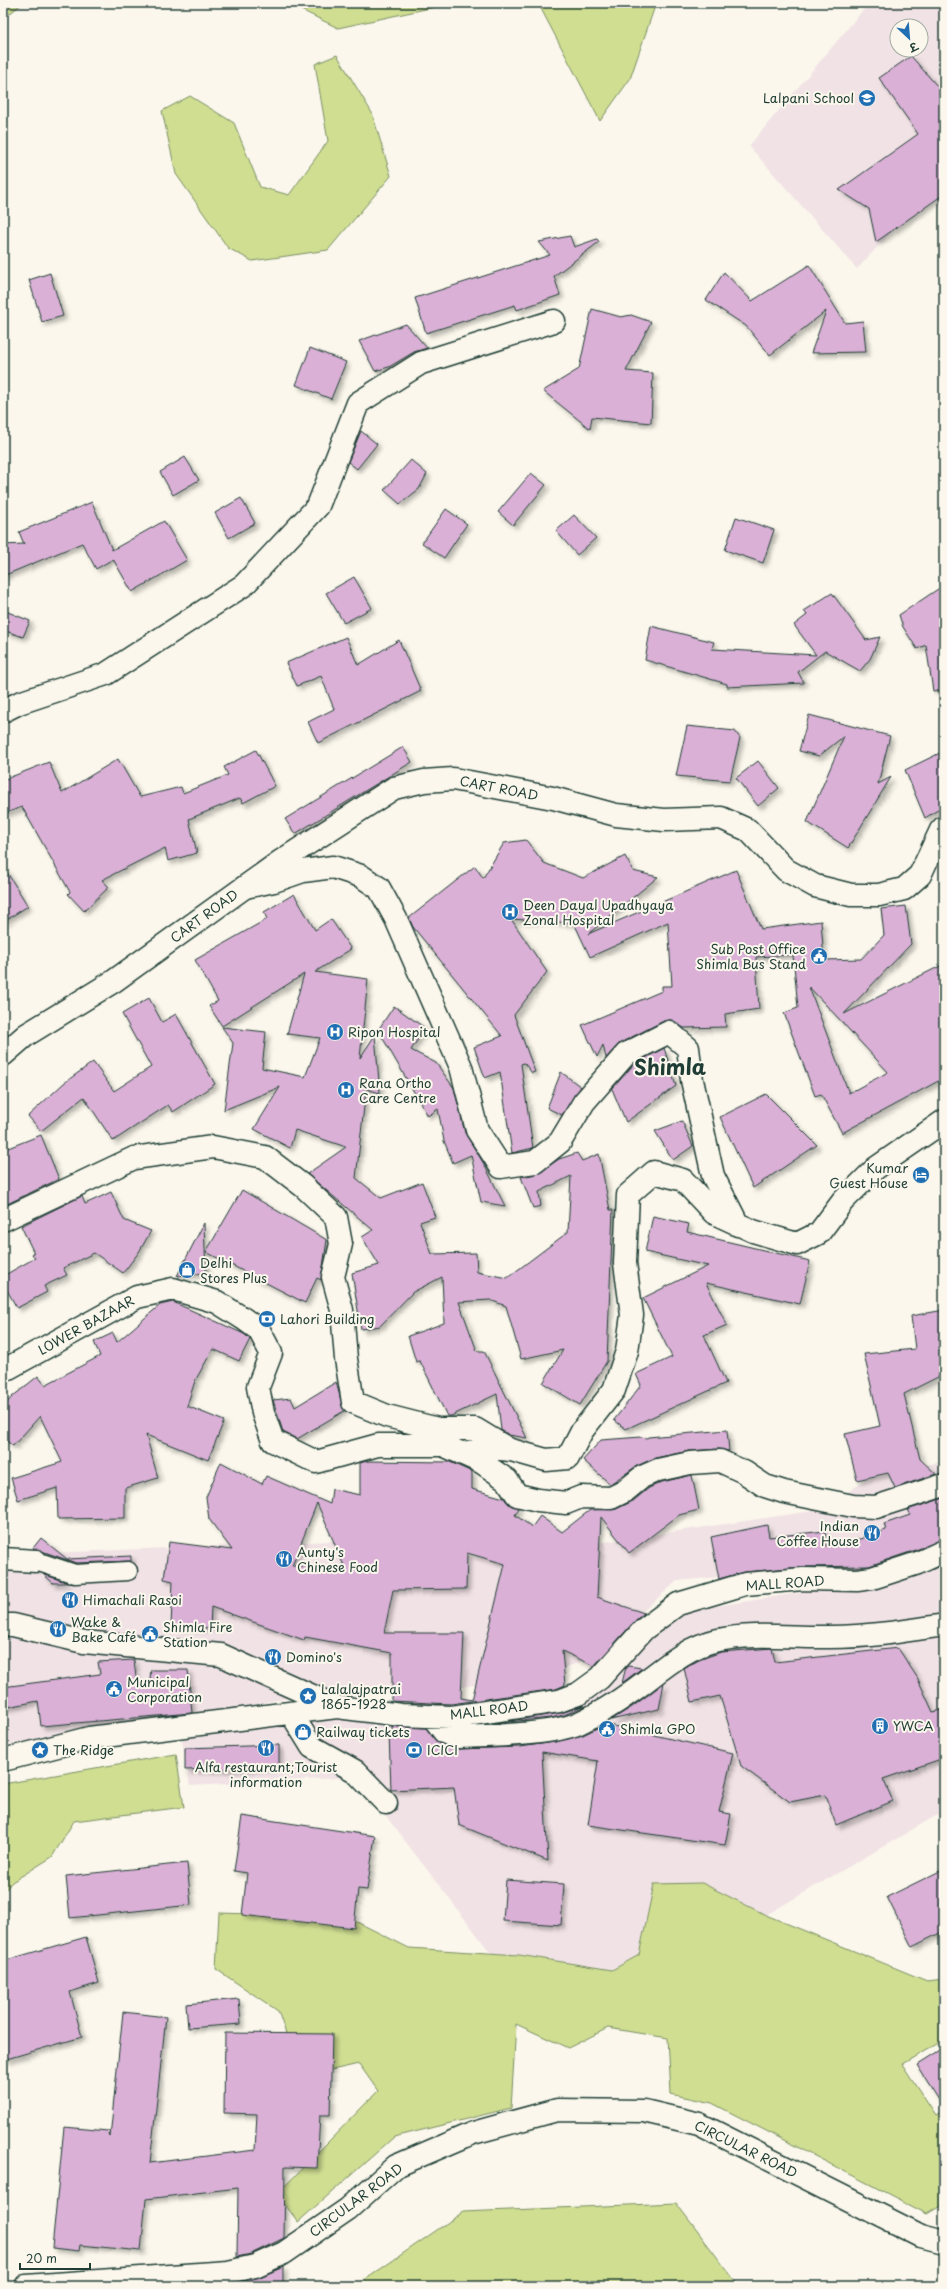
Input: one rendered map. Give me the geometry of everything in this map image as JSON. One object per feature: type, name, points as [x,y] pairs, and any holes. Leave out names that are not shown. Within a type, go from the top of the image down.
[{"type":"street","points":[[3,711],[19,703],[106,674],[244,585],[318,506],[358,403],[421,363],[554,321]]},
{"type":"street","name":"CART ROAD","points":[[3,1055],[26,1035],[114,981],[280,861],[394,788],[424,781],[453,779],[553,798],[616,815],[664,820],[721,818],[748,830],[786,870],[815,886],[851,895],[880,895],[904,889],[920,875],[940,830],[944,827]]},
{"type":"street","points":[[245,887],[274,882],[303,871],[333,867],[361,876],[379,888],[396,919],[461,1067],[477,1130],[501,1167],[535,1162],[560,1142],[584,1102],[626,1054],[669,1032],[688,1048],[692,1080],[713,1176],[738,1225]]},
{"type":"street","points":[[463,1453],[489,1448],[511,1450],[546,1460],[568,1458],[582,1431],[614,1390],[626,1351],[632,1315],[625,1263],[628,1195],[654,1172],[683,1180],[714,1213],[738,1225],[797,1244],[819,1233],[843,1201],[876,1168],[944,1121]]},
{"type":"street","points":[[3,1220],[134,1158],[213,1147],[265,1157],[303,1186],[336,1217],[341,1244],[333,1277],[342,1310],[346,1360],[354,1402],[387,1416],[438,1429],[475,1429],[511,1450]]},
{"type":"street","name":"LOWER BAZAAR","points":[[3,1370],[137,1297],[173,1289],[217,1302],[259,1330],[271,1353],[258,1387],[263,1413],[273,1441],[295,1454],[316,1462],[378,1445],[443,1445],[463,1453],[507,1480],[517,1495],[538,1500],[566,1503],[581,1497],[611,1498],[625,1491],[642,1477],[658,1470],[690,1463],[720,1461],[744,1472],[765,1486],[784,1492],[853,1506],[876,1507],[944,1485]]},
{"type":"street","name":"MALL ROAD","points":[[3,1625],[13,1625],[84,1642],[221,1655],[337,1707],[401,1715],[452,1716],[504,1710],[559,1701],[578,1694],[600,1678],[644,1629],[678,1604],[744,1584],[803,1579],[857,1580],[872,1578],[918,1563],[944,1551]]},
{"type":"street","points":[[3,1559],[36,1561],[75,1574],[128,1571]]},
{"type":"street","points":[[432,1716],[444,1732],[456,1737],[557,1729],[578,1724],[631,1693],[666,1665],[698,1647],[717,1640],[743,1636],[860,1637],[944,1625]]},
{"type":"street","points":[[3,1760],[89,1738],[337,1707]]},
{"type":"street","points":[[290,1713],[312,1747],[355,1770],[386,1803]]},
{"type":"street","name":"CIRCULAR ROAD","points":[[26,2286],[228,2272],[255,2266],[284,2253],[348,2209],[396,2166],[473,2133],[557,2110],[644,2111],[699,2124],[921,2236],[944,2242]]},
{"type":"shaded area","name":"Lalpani School","points":[[869,3],[944,3],[944,175],[857,269],[749,146]]},
{"type":"shaded area","points":[[944,1461],[944,1503],[862,1563],[677,1581],[589,1659],[553,1672],[449,1689],[343,1688],[203,1714],[3,1745],[3,1555],[332,1541],[489,1559],[820,1510],[868,1479]]},
{"type":"shaded area","points":[[944,1515],[944,1811],[766,1915],[702,1883],[654,1884],[639,1955],[612,1970],[519,1955],[491,1953],[356,1777],[190,1786],[181,1735],[350,1716],[453,1714],[594,1680],[679,1612],[886,1579]]},
{"type":"green space","points":[[3,3],[23,3],[3,19]]},
{"type":"green space","points":[[287,3],[453,3],[338,28]]},
{"type":"green space","points":[[538,3],[656,3],[630,79],[600,121]]},
{"type":"green space","points":[[337,55],[372,113],[391,176],[328,250],[252,261],[228,248],[176,174],[162,111],[190,96],[234,123],[260,187],[289,195],[328,141],[315,64]]},
{"type":"green space","points":[[176,1754],[184,1807],[74,1821],[52,1857],[12,1882],[3,1892],[3,1784]]},
{"type":"green space","points":[[702,1883],[766,1915],[927,1981],[944,1979],[944,2040],[902,2064],[936,2116],[944,2111],[944,2204],[927,2214],[712,2103],[671,2094],[668,2038],[608,2028],[568,2048],[516,2024],[511,2108],[394,2137],[298,2222],[277,2194],[378,2091],[359,2064],[323,2072],[290,2045],[278,2011],[216,1969],[219,1913],[347,1917],[409,1948],[519,1955],[612,1970],[639,1955],[654,1884]]},
{"type":"green space","points":[[676,2203],[739,2286],[356,2286],[463,2212]]},
{"type":"building","points":[[908,58],[913,58],[944,94],[944,194],[876,242],[869,209],[839,190],[918,134],[879,78]]},
{"type":"building","points":[[570,236],[574,247],[597,239],[599,242],[554,276],[560,295],[517,310],[515,305],[426,333],[415,298],[550,255],[539,242]]},
{"type":"building","points":[[809,265],[845,323],[863,321],[866,352],[811,353],[826,311],[770,355],[746,326],[706,300],[724,272],[752,301]]},
{"type":"building","points":[[50,273],[63,316],[42,322],[29,280]]},
{"type":"building","points":[[592,309],[621,317],[631,315],[651,322],[626,371],[653,373],[651,423],[592,417],[590,429],[543,391],[579,369]]},
{"type":"building","points":[[406,324],[427,348],[414,352],[389,367],[375,371],[359,341]]},
{"type":"building","points":[[310,348],[346,362],[331,399],[296,385]]},
{"type":"building","points":[[361,431],[377,444],[357,469],[348,462]]},
{"type":"building","points":[[185,457],[199,480],[173,495],[160,472]]},
{"type":"building","points":[[411,460],[427,474],[419,489],[400,504],[384,490]]},
{"type":"building","points":[[531,473],[546,485],[513,525],[498,512]]},
{"type":"building","points":[[241,498],[255,523],[229,538],[215,513]]},
{"type":"building","points":[[92,502],[112,550],[164,521],[187,560],[132,592],[113,559],[96,569],[82,543],[3,576],[3,545],[24,544],[19,532]]},
{"type":"building","points":[[446,509],[467,524],[444,558],[422,543]]},
{"type":"building","points":[[574,515],[596,538],[577,555],[556,531]]},
{"type":"building","points":[[736,517],[774,530],[763,563],[725,550]]},
{"type":"building","points":[[354,577],[372,608],[344,623],[326,593]]},
{"type":"building","points":[[944,585],[944,690],[933,691],[926,645],[917,649],[903,627],[899,615]]},
{"type":"building","points":[[832,593],[866,640],[880,637],[870,659],[860,671],[825,651],[798,672],[804,683],[727,687],[727,684],[645,660],[651,626],[714,642],[712,649],[816,655],[794,625],[807,615],[804,611]]},
{"type":"building","points":[[3,610],[30,621],[23,637],[3,630]]},
{"type":"building","points":[[346,637],[358,665],[399,640],[421,691],[318,743],[308,722],[334,709],[321,676],[297,686],[286,663]]},
{"type":"building","points":[[809,715],[890,736],[878,784],[891,777],[848,848],[807,822],[844,736],[819,756],[799,751]]},
{"type":"building","points":[[687,726],[735,731],[740,738],[730,781],[676,776]]},
{"type":"building","points":[[403,747],[412,762],[295,834],[285,819]]},
{"type":"building","points":[[256,750],[275,786],[243,803],[240,798],[189,819],[197,853],[168,861],[165,848],[102,880],[109,887],[84,911],[68,894],[70,892],[22,807],[3,814],[3,780],[49,762],[62,793],[118,759],[140,797],[181,787],[183,793],[228,775],[224,767]]},
{"type":"building","points":[[944,751],[944,806],[925,818],[905,770]]},
{"type":"building","points":[[758,761],[779,788],[758,806],[736,778]]},
{"type":"building","points":[[526,840],[544,863],[583,878],[625,856],[633,871],[658,877],[588,934],[736,870],[761,929],[821,921],[824,960],[861,959],[884,935],[881,909],[906,906],[911,944],[844,1014],[944,964],[944,1078],[842,1133],[821,1094],[815,1096],[784,1013],[798,1008],[793,955],[756,957],[759,1009],[725,1014],[726,1027],[684,1028],[671,1020],[664,1021],[620,1043],[606,1058],[603,1045],[597,1057],[582,1025],[662,991],[662,986],[672,986],[668,922],[590,957],[574,923],[511,919],[547,972],[514,1015],[535,1072],[532,1073],[524,1063],[521,1064],[533,1148],[512,1153],[500,1072],[485,1078],[474,1047],[502,1036],[413,927],[409,918],[475,866],[483,878],[504,843]],"holes":[[[809,987],[888,1072],[849,1093]]]},
{"type":"building","points":[[3,866],[28,906],[3,922]]},
{"type":"building","points":[[294,894],[315,930],[331,919],[351,949],[315,972],[368,979],[360,1058],[375,1035],[380,1093],[366,1089],[356,1178],[381,1198],[422,1182],[435,1217],[420,1222],[432,1254],[476,1253],[477,1272],[507,1278],[568,1232],[571,1176],[539,1192],[541,1206],[533,1208],[521,1177],[537,1174],[559,1159],[577,1153],[582,1161],[599,1154],[610,1210],[613,1210],[607,1361],[580,1405],[543,1383],[563,1350],[521,1359],[506,1306],[490,1300],[459,1302],[477,1351],[484,1351],[527,1438],[509,1435],[501,1430],[497,1394],[451,1416],[447,1416],[420,1361],[416,1362],[408,1336],[444,1323],[442,1277],[413,1292],[380,1326],[361,1329],[352,1273],[379,1265],[362,1237],[373,1230],[307,1174],[346,1147],[295,1130],[290,1148],[254,1129],[280,1087],[224,1110],[233,1043],[222,1027],[266,1032],[262,1068],[305,1077],[320,1038],[287,1034],[304,974],[222,1026],[209,1006],[218,1001],[195,960],[267,919],[264,912]]},
{"type":"building","points":[[149,998],[162,1022],[176,1014],[215,1084],[173,1112],[168,1105],[113,1141],[84,1097],[41,1131],[28,1116],[64,1083],[93,1062],[114,1091],[151,1067],[122,1014]]},
{"type":"building","points":[[394,1006],[425,1028],[411,1050],[436,1063],[454,1088],[465,1133],[484,1164],[505,1206],[481,1202],[471,1155],[453,1163],[444,1141],[438,1109],[428,1116],[378,1030]]},
{"type":"building","points":[[664,1048],[676,1086],[626,1122],[612,1089],[634,1064]]},
{"type":"building","points":[[561,1072],[581,1087],[562,1115],[547,1108]]},
{"type":"building","points":[[766,1094],[817,1145],[753,1188],[720,1117]]},
{"type":"building","points":[[682,1121],[693,1146],[673,1160],[655,1131]]},
{"type":"building","points":[[41,1135],[59,1179],[3,1206],[3,1150]]},
{"type":"building","points":[[242,1190],[327,1240],[321,1280],[317,1278],[305,1303],[206,1252]]},
{"type":"building","points":[[111,1192],[124,1220],[151,1231],[139,1252],[123,1273],[94,1253],[63,1268],[67,1275],[44,1286],[47,1292],[17,1308],[3,1283],[3,1276],[35,1258],[21,1226],[82,1196],[85,1204]]},
{"type":"building","points":[[653,1216],[689,1224],[687,1232],[810,1261],[800,1304],[706,1283],[727,1325],[704,1335],[726,1383],[626,1429],[614,1420],[641,1385],[636,1374],[672,1357],[643,1298],[708,1266],[645,1252]]},
{"type":"building","points":[[204,1223],[206,1273],[177,1276]]},
{"type":"building","points":[[173,1302],[244,1334],[250,1339],[239,1361],[213,1349],[195,1381],[187,1406],[224,1421],[208,1460],[146,1435],[158,1478],[125,1488],[125,1518],[58,1519],[57,1488],[18,1500],[11,1478],[62,1462],[40,1416],[13,1446],[3,1438],[3,1407],[12,1397],[38,1376],[45,1385],[100,1356],[94,1342],[113,1333],[117,1342],[160,1305]]},
{"type":"building","points":[[944,1310],[944,1374],[904,1394],[920,1459],[936,1474],[895,1488],[888,1473],[857,1480],[845,1434],[880,1426],[864,1354],[915,1349],[911,1316]]},
{"type":"building","points":[[336,1382],[344,1411],[297,1439],[283,1432],[273,1400],[291,1398],[295,1407]]},
{"type":"building","points":[[727,1430],[729,1451],[719,1449],[689,1451],[655,1458],[637,1466],[610,1484],[583,1460],[601,1440],[641,1437],[647,1438]]},
{"type":"building","points":[[367,1461],[450,1462],[472,1472],[472,1489],[504,1498],[507,1502],[519,1508],[515,1515],[532,1527],[540,1516],[562,1532],[590,1510],[616,1509],[633,1501],[649,1488],[662,1482],[692,1475],[699,1510],[679,1515],[629,1553],[601,1517],[597,1597],[644,1613],[594,1666],[562,1651],[565,1685],[556,1689],[451,1704],[392,1701],[392,1653],[305,1637],[304,1640],[211,1607],[210,1628],[171,1626],[173,1581],[164,1579],[169,1542],[232,1550],[209,1519],[206,1497],[221,1462],[262,1484],[266,1476],[330,1504],[332,1489],[360,1495],[360,1463]],"holes":[[[317,1503],[345,1568],[292,1566]],[[467,1553],[505,1564],[472,1700],[461,1698],[464,1633],[384,1633],[393,1590],[466,1589]]]},
{"type":"building","points":[[944,1498],[944,1539],[913,1551],[869,1566],[802,1567],[744,1572],[719,1579],[711,1537],[767,1525],[769,1537],[825,1531],[826,1546],[864,1538],[863,1536],[886,1530],[884,1524],[910,1515],[907,1510]]},
{"type":"building","points":[[41,1538],[67,1559],[131,1556],[131,1561],[76,1563],[33,1548]]},
{"type":"building","points":[[43,1574],[68,1583],[53,1583]]},
{"type":"building","points":[[772,1648],[775,1662],[898,1648],[917,1677],[933,1712],[944,1709],[944,1758],[883,1779],[893,1801],[836,1825],[825,1795],[790,1802],[741,1766],[720,1696],[692,1702],[684,1668],[699,1660],[721,1652]]},
{"type":"building","points":[[134,1660],[137,1686],[149,1687],[151,1670],[188,1670],[192,1713],[41,1726],[38,1701],[3,1708],[3,1687],[100,1674],[98,1662]]},
{"type":"building","points":[[626,1667],[642,1668],[622,1683]]},
{"type":"building","points":[[664,1683],[659,1709],[611,1720],[632,1707]]},
{"type":"building","points":[[585,1706],[564,1715],[551,1718],[496,1723],[561,1713]]},
{"type":"building","points":[[605,1724],[733,1753],[719,1812],[731,1814],[725,1845],[588,1825],[598,1761],[542,1752],[548,1861],[459,1825],[454,1787],[391,1790],[389,1733],[392,1732],[392,1726],[426,1728],[439,1743],[456,1749],[520,1747],[555,1742],[583,1735]]},
{"type":"building","points":[[279,1745],[279,1767],[185,1770],[185,1748]]},
{"type":"building","points":[[242,1816],[375,1836],[367,1890],[358,1889],[354,1928],[242,1915],[247,1873],[234,1871]]},
{"type":"building","points":[[187,1863],[191,1905],[70,1918],[66,1876]]},
{"type":"building","points":[[944,1869],[944,1931],[912,1947],[887,1897]]},
{"type":"building","points":[[506,1880],[564,1884],[561,1925],[503,1921]]},
{"type":"building","points":[[86,1937],[99,1983],[70,1992],[82,2037],[3,2060],[3,1961]]},
{"type":"building","points":[[239,1999],[241,2024],[188,2028],[186,2004]]},
{"type":"building","points":[[123,2012],[166,2017],[150,2163],[255,2150],[257,2114],[224,2113],[225,2033],[332,2034],[330,2115],[320,2115],[317,2168],[285,2167],[284,2238],[251,2254],[237,2257],[238,2188],[146,2199],[141,2251],[80,2245],[79,2251],[52,2248],[64,2127],[108,2131],[110,2137]]},
{"type":"building","points":[[944,2048],[944,2108],[917,2065]]},
{"type":"building","points":[[283,2267],[283,2286],[236,2286],[236,2283],[260,2277]]},
{"type":"place","name":"Lalpani School","points":[[867,98]]},
{"type":"place","name":"Deen Dayal Upadhyaya Zonal Hospital","points":[[510,912]]},
{"type":"place","name":"Sub Post Office Shimla Bus Stand","points":[[819,956]]},
{"type":"place","name":"Ripon Hospital","points":[[335,1032]]},
{"type":"place","name":"Rana Ortho Care Centre","points":[[346,1090]]},
{"type":"place","name":"Kumar Guest House","points":[[921,1175]]},
{"type":"place","name":"Delhi Stores Plus","points":[[187,1270]]},
{"type":"place","name":"Lahori Building","points":[[267,1319]]},
{"type":"place","name":"Indian Coffee House","points":[[872,1533]]},
{"type":"place","name":"Aunty's Chinese Food","points":[[284,1559]]},
{"type":"place","name":"Himachali Rasoi","points":[[70,1600]]},
{"type":"place","name":"Wake & Bake Café","points":[[58,1629]]},
{"type":"place","name":"Shimla Fire Station","points":[[150,1634]]},
{"type":"place","name":"Domino's","points":[[273,1657]]},
{"type":"place","name":"Municipal Corporation","points":[[114,1689]]},
{"type":"place","name":"Lalalajpatrai 1865-1928","points":[[308,1696]]},
{"type":"place","name":"YWCA","points":[[880,1726]]},
{"type":"place","name":"Shimla GPO","points":[[607,1729]]},
{"type":"place","name":"Railway tickets","points":[[303,1732]]},
{"type":"place","name":"Alfa restaurant;Tourist information","points":[[266,1748]]},
{"type":"place","name":"The Ridge","points":[[40,1750]]},
{"type":"place","name":"ICICI","points":[[414,1750]]},
{"type":"district","name":"Shimla","points":[[670,1068]]}]
